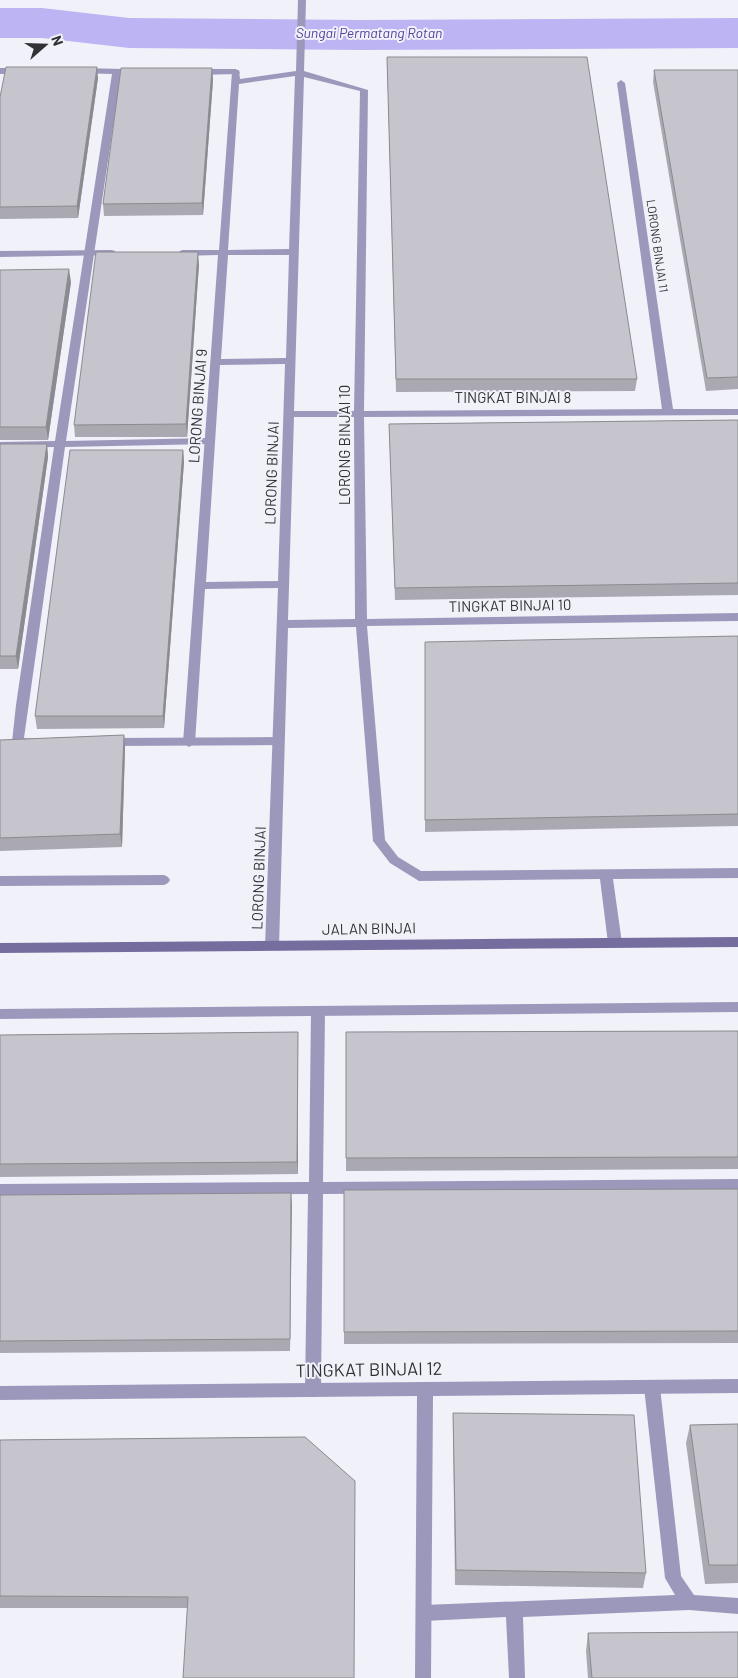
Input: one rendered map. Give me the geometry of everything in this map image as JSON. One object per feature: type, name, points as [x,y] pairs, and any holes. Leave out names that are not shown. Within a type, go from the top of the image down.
[{"type":"street","name":"LORONG BINJAI","points":[[272,946],[302,0]]},
{"type":"street","points":[[0,71],[29,71]]},
{"type":"street","points":[[68,71],[137,72]]},
{"type":"street","points":[[37,742],[13,742],[62,444],[88,253],[117,72]]},
{"type":"street","points":[[186,72],[236,77],[300,73]]},
{"type":"street","name":"LORONG BINJAI 10","points":[[300,73],[364,90],[359,414],[361,624],[379,841],[394,860],[419,876],[606,874]]},
{"type":"street","name":"LORONG BINJAI 9","points":[[189,743],[236,77]]},
{"type":"street","name":"LORONG BINJAI 11","points":[[621,83],[668,412]]},
{"type":"street","points":[[175,253],[294,252]]},
{"type":"street","points":[[0,254],[127,253]]},
{"type":"street","points":[[216,362],[291,361]]},
{"type":"street","name":"TINGKAT BINJAI 8","points":[[289,414],[738,412]]},
{"type":"street","points":[[0,445],[210,441]]},
{"type":"street","points":[[201,586],[284,584]]},
{"type":"street","name":"TINGKAT BINJAI 10","points":[[282,624],[738,618]]},
{"type":"street","points":[[94,742],[189,743],[278,741]]},
{"type":"street","points":[[615,943],[606,874],[738,873]]},
{"type":"street","points":[[0,881],[164,880]]},
{"type":"street","name":"JALAN BINJAI","points":[[0,948],[738,942]]},
{"type":"street","points":[[0,1014],[738,1007]]},
{"type":"street","points":[[313,1390],[318,1011]]},
{"type":"street","points":[[0,1190],[738,1185]]},
{"type":"street","name":"TINGKAT BINJAI 12","points":[[0,1393],[738,1386]]},
{"type":"street","points":[[652,1387],[673,1578],[689,1602]]},
{"type":"street","points":[[424,1678],[425,1389]]},
{"type":"street","points":[[424,1613],[689,1602],[738,1606]]},
{"type":"street","points":[[514,1609],[517,1678]]},
{"type":"building","points":[[387,57],[587,57],[637,379],[396,379]]},
{"type":"building","points":[[6,67],[97,67],[77,206],[0,207],[0,97]]},
{"type":"building","points":[[121,68],[212,68],[202,203],[103,204]]},
{"type":"building","points":[[654,70],[738,70],[738,377],[707,378]]},
{"type":"building","points":[[96,252],[198,252],[186,424],[74,425]]},
{"type":"building","points":[[69,269],[46,427],[0,427],[0,270]]},
{"type":"building","points":[[738,420],[738,583],[395,588],[389,424]]},
{"type":"building","points":[[0,444],[47,444],[16,656],[0,656]]},
{"type":"building","points":[[70,450],[183,450],[163,716],[35,716]]},
{"type":"building","points":[[738,636],[738,814],[425,820],[425,642]]},
{"type":"building","points":[[124,735],[120,834],[0,838],[0,740]]},
{"type":"building","points":[[738,1031],[738,1157],[346,1158],[346,1032]]},
{"type":"building","points":[[298,1032],[297,1162],[0,1164],[0,1035]]},
{"type":"building","points":[[738,1189],[738,1331],[344,1332],[344,1190]]},
{"type":"building","points":[[291,1193],[290,1339],[0,1341],[0,1195]]},
{"type":"building","points":[[453,1413],[634,1415],[646,1573],[456,1570]]},
{"type":"building","points":[[738,1424],[738,1565],[709,1565],[690,1425]]},
{"type":"building","points":[[305,1437],[355,1481],[354,1678],[183,1678],[188,1597],[0,1596],[0,1440]]},
{"type":"building","points":[[738,1632],[738,1678],[592,1678],[588,1633]]},
{"type":"waterway","name":"Sungai Permatang Rotan","points":[[0,23],[42,23],[129,33],[359,35],[738,33]]}]
